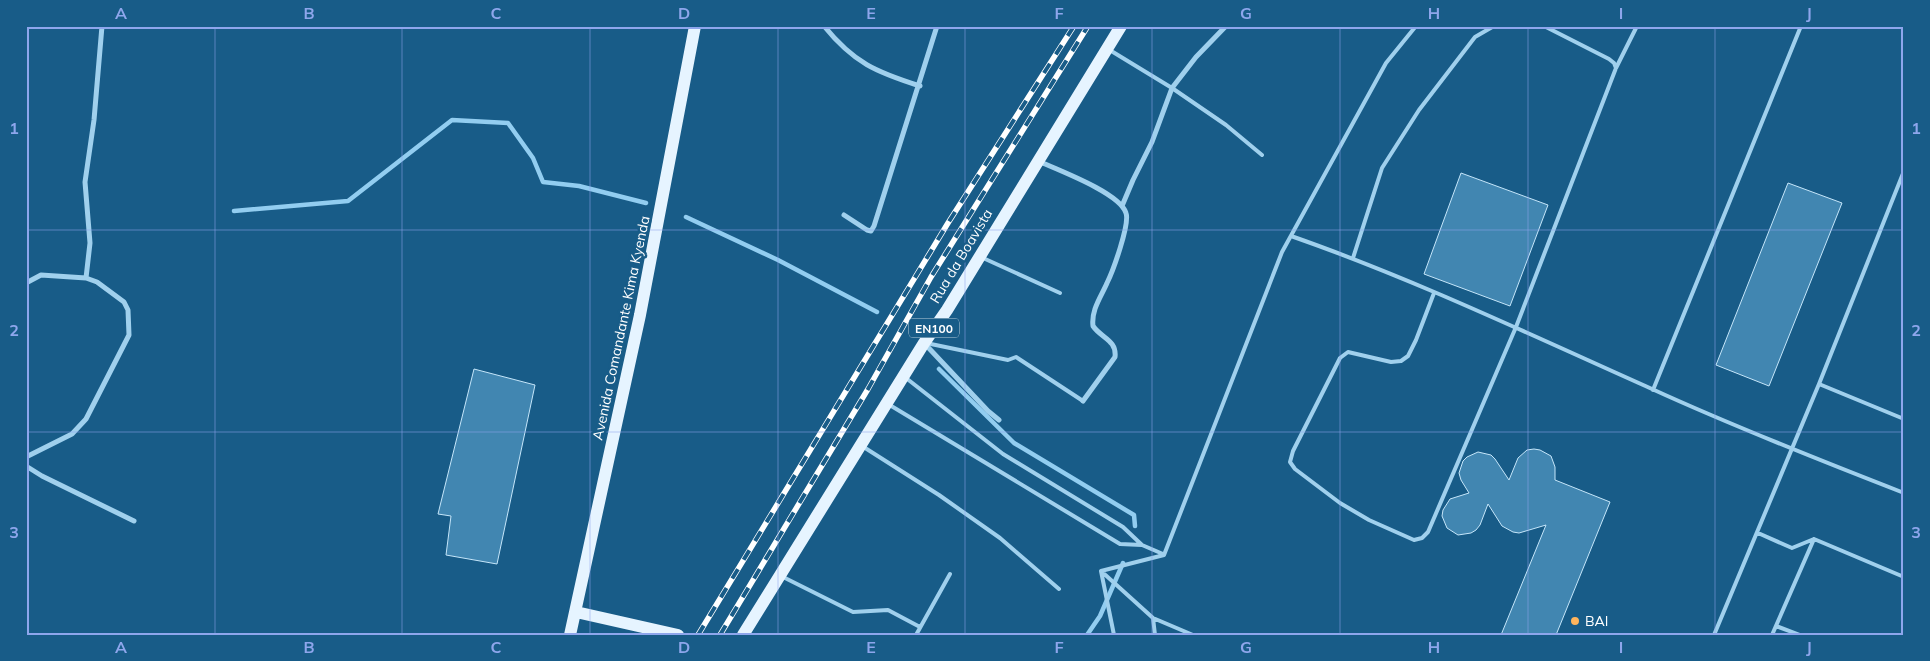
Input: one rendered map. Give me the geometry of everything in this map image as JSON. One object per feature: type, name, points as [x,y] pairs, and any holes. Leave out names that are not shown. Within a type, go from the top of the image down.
[{"type":"main road","name":"Rua da Boavista","points":[[745,632],[1122,26]]},
{"type":"main road","name":"Avenida Comandante Kima Kyenda","points":[[570,635],[640,315],[693,27]]},
{"type":"main road","points":[[576,612],[678,635]]},
{"type":"street","points":[[86,278],[90,243],[85,182],[94,120],[102,26]]},
{"type":"street","points":[[824,26],[857,60],[872,69],[920,86]]},
{"type":"street","points":[[844,215],[867,230],[871,231],[873,228],[920,86],[937,26]]},
{"type":"street","points":[[1122,206],[1132,180],[1152,142],[1172,88],[1196,58],[1226,26]]},
{"type":"street","points":[[1038,160],[1110,194],[1122,206],[1127,216],[1115,267],[1093,314],[1094,326],[1113,345],[1116,351],[1115,357],[1083,401]]},
{"type":"street","points":[[26,283],[41,275],[86,278],[97,282],[124,302],[128,310],[129,335],[86,419],[72,434],[26,457]]},
{"type":"street","points":[[924,343],[988,411],[999,420]]},
{"type":"street","points":[[26,466],[42,476],[134,521]]},
{"type":"lane","points":[[1164,555],[1282,252],[1386,63],[1416,26]]},
{"type":"lane","points":[[1353,258],[1382,168],[1419,110],[1475,37],[1494,26]]},
{"type":"lane","points":[[1544,26],[1609,59],[1616,68]]},
{"type":"lane","points":[[1434,293],[1416,340],[1408,356],[1401,361],[1391,362],[1348,352],[1340,358],[1293,451],[1290,462],[1295,470],[1340,503],[1369,520],[1414,540],[1422,538],[1428,532],[1516,327],[1616,68],[1637,26]]},
{"type":"lane","points":[[1653,390],[1801,26]]},
{"type":"lane","points":[[1108,49],[1172,88],[1226,125],[1262,155]]},
{"type":"lane","points":[[1714,635],[1819,384],[1904,170]]},
{"type":"lane","points":[[1291,236],[1353,258],[1516,327],[1653,390],[1792,450],[1904,493]]},
{"type":"lane","points":[[978,256],[1060,293]]},
{"type":"lane","points":[[924,343],[1008,360],[1016,357],[1083,401]]},
{"type":"lane","points":[[903,376],[1003,454],[1123,527],[1142,545],[1164,555]]},
{"type":"lane","points":[[1819,384],[1904,419]]},
{"type":"lane","points":[[886,403],[1120,544],[1142,545]]},
{"type":"lane","points":[[860,445],[939,495],[1000,538],[1060,589]]},
{"type":"lane","points":[[1758,533],[1792,548],[1814,539],[1904,577]]},
{"type":"lane","points":[[1772,635],[1814,539]]},
{"type":"lane","points":[[1101,571],[1164,555]]},
{"type":"lane","points":[[1101,571],[1153,618],[1192,635]]},
{"type":"lane","points":[[1101,571],[1114,635]]},
{"type":"lane","points":[[916,635],[950,574]]},
{"type":"lane","points":[[779,575],[853,612],[888,610],[920,627]]},
{"type":"lane","points":[[1153,618],[1155,635]]},
{"type":"lane","points":[[1776,626],[1800,635]]},
{"type":"building","points":[[1461,173],[1548,205],[1510,306],[1424,274]]},
{"type":"building","points":[[1788,183],[1842,203],[1769,386],[1716,365]]},
{"type":"building","points":[[474,369],[535,385],[497,564],[446,555],[451,516],[438,514]]},
{"type":"building","points":[[1534,449],[1551,456],[1555,467],[1555,480],[1610,502],[1556,635],[1501,635],[1546,525],[1519,533],[1513,532],[1502,526],[1488,504],[1480,525],[1476,530],[1471,533],[1458,535],[1447,528],[1442,516],[1443,510],[1450,499],[1469,493],[1459,473],[1463,461],[1467,457],[1478,452],[1491,455],[1509,480],[1518,458],[1527,450]]},
{"type":"waterway","points":[[234,211],[348,201],[452,120],[508,123],[533,158],[543,182],[579,186],[646,203]]},
{"type":"waterway","points":[[686,217],[778,260],[877,312]]},
{"type":"waterway","points":[[939,369],[1014,443],[1134,515],[1135,526]]},
{"type":"waterway","points":[[1087,635],[1100,616],[1123,563]]},
{"type":"railway","points":[[698,635],[948,223],[1074,26]]},
{"type":"railway","points":[[720,635],[868,389],[931,277],[1088,26]]},
{"type":"place","name":"BAI","points":[[1575,621]]}]
